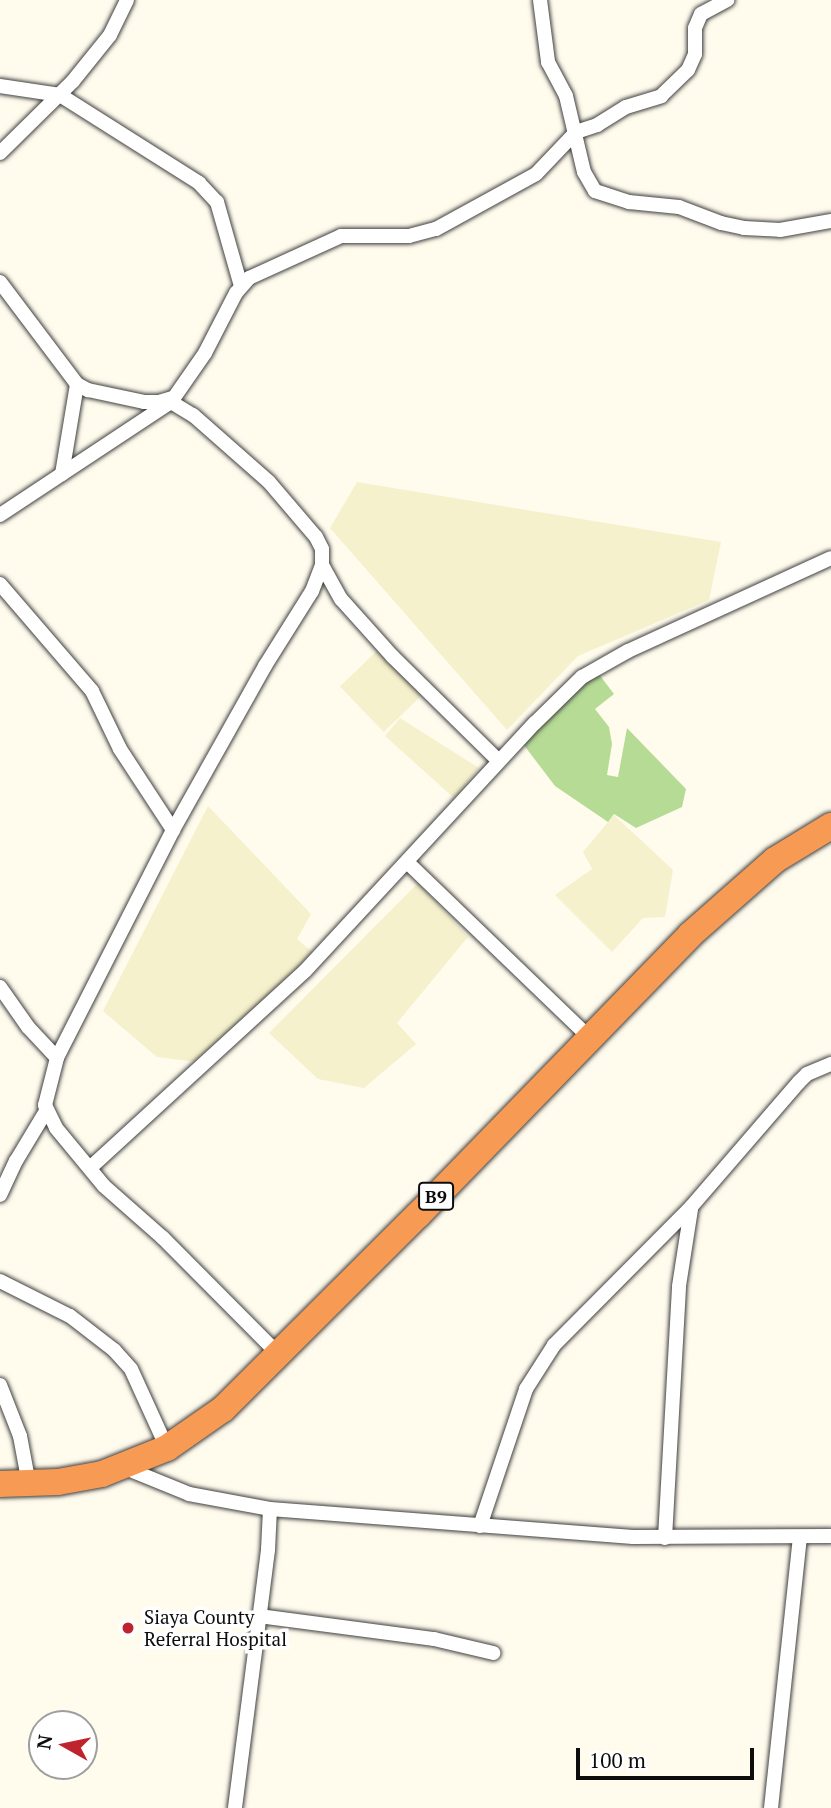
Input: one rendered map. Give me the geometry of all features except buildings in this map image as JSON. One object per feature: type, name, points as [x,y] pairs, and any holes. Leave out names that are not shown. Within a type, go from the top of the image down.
[{"type":"highway","name":"B9","points":[[0,1484],[81,1479],[122,1466],[167,1448],[223,1409],[690,935],[775,860],[831,826]]},
{"type":"street","points":[[0,153],[60,94],[110,35],[127,0]]},
{"type":"street","points":[[540,0],[548,62],[566,96],[588,181],[595,191],[612,197],[679,206],[721,223],[744,228],[780,230],[831,221]]},
{"type":"street","points":[[0,514],[174,399],[205,353],[241,286],[249,278],[341,236],[409,236],[463,217],[536,174],[576,132],[597,125],[626,107],[661,96],[688,70],[695,54],[695,28],[701,13],[727,0]]},
{"type":"street","points":[[0,86],[60,94],[211,193],[217,202],[241,286]]},
{"type":"street","points":[[0,282],[77,384],[88,390],[144,402],[174,399]]},
{"type":"street","points":[[62,474],[77,384]]},
{"type":"street","points":[[174,399],[269,482],[316,537],[322,549],[323,565],[341,599],[393,657],[499,761]]},
{"type":"street","points":[[91,1167],[305,971],[562,695],[589,673],[660,636],[831,558]]},
{"type":"street","points":[[1,1190],[46,1111],[48,1085],[57,1058],[173,830],[265,666],[312,591],[323,565]]},
{"type":"street","points":[[0,584],[92,691],[120,749],[173,830]]},
{"type":"street","points":[[407,862],[589,1037]]},
{"type":"street","points":[[0,987],[29,1027],[57,1058]]},
{"type":"street","points":[[480,1526],[519,1406],[538,1367],[599,1297],[691,1207],[799,1082],[807,1074],[831,1064]]},
{"type":"street","points":[[46,1111],[55,1128],[91,1167],[104,1186],[163,1238],[279,1355]]},
{"type":"street","points":[[665,1538],[680,1272],[691,1207]]},
{"type":"street","points":[[0,1281],[69,1316],[114,1350],[131,1368],[167,1448]]},
{"type":"street","points":[[0,1385],[20,1436],[29,1484]]},
{"type":"street","points":[[122,1466],[182,1492],[270,1508],[665,1538],[831,1536]]},
{"type":"street","points":[[235,1808],[260,1616],[270,1508]]},
{"type":"street","points":[[771,1808],[800,1538]]},
{"type":"street","points":[[260,1616],[433,1639],[493,1653]]},
{"type":"shaded area","points":[[357,482],[721,542],[709,600],[578,656],[507,730],[330,528]]},
{"type":"shaded area","points":[[381,647],[425,692],[384,732],[340,687]]},
{"type":"shaded area","points":[[400,718],[479,768],[454,798],[385,736]]},
{"type":"shaded area","points":[[208,806],[311,914],[297,939],[318,957],[197,1062],[157,1057],[103,1011]]},
{"type":"shaded area","points":[[614,815],[673,870],[665,917],[643,918],[612,952],[555,895],[592,869],[583,852]]},
{"type":"shaded area","points":[[418,883],[468,937],[397,1023],[416,1044],[364,1088],[318,1079],[269,1033]]},
{"type":"green space","points":[[598,673],[614,694],[595,709],[609,727],[612,744],[607,775],[618,777],[627,728],[686,789],[682,807],[636,828],[614,814],[608,822],[555,786],[517,736]]},
{"type":"place","name":"Siaya County Referral Hospital","points":[[128,1628]]}]
